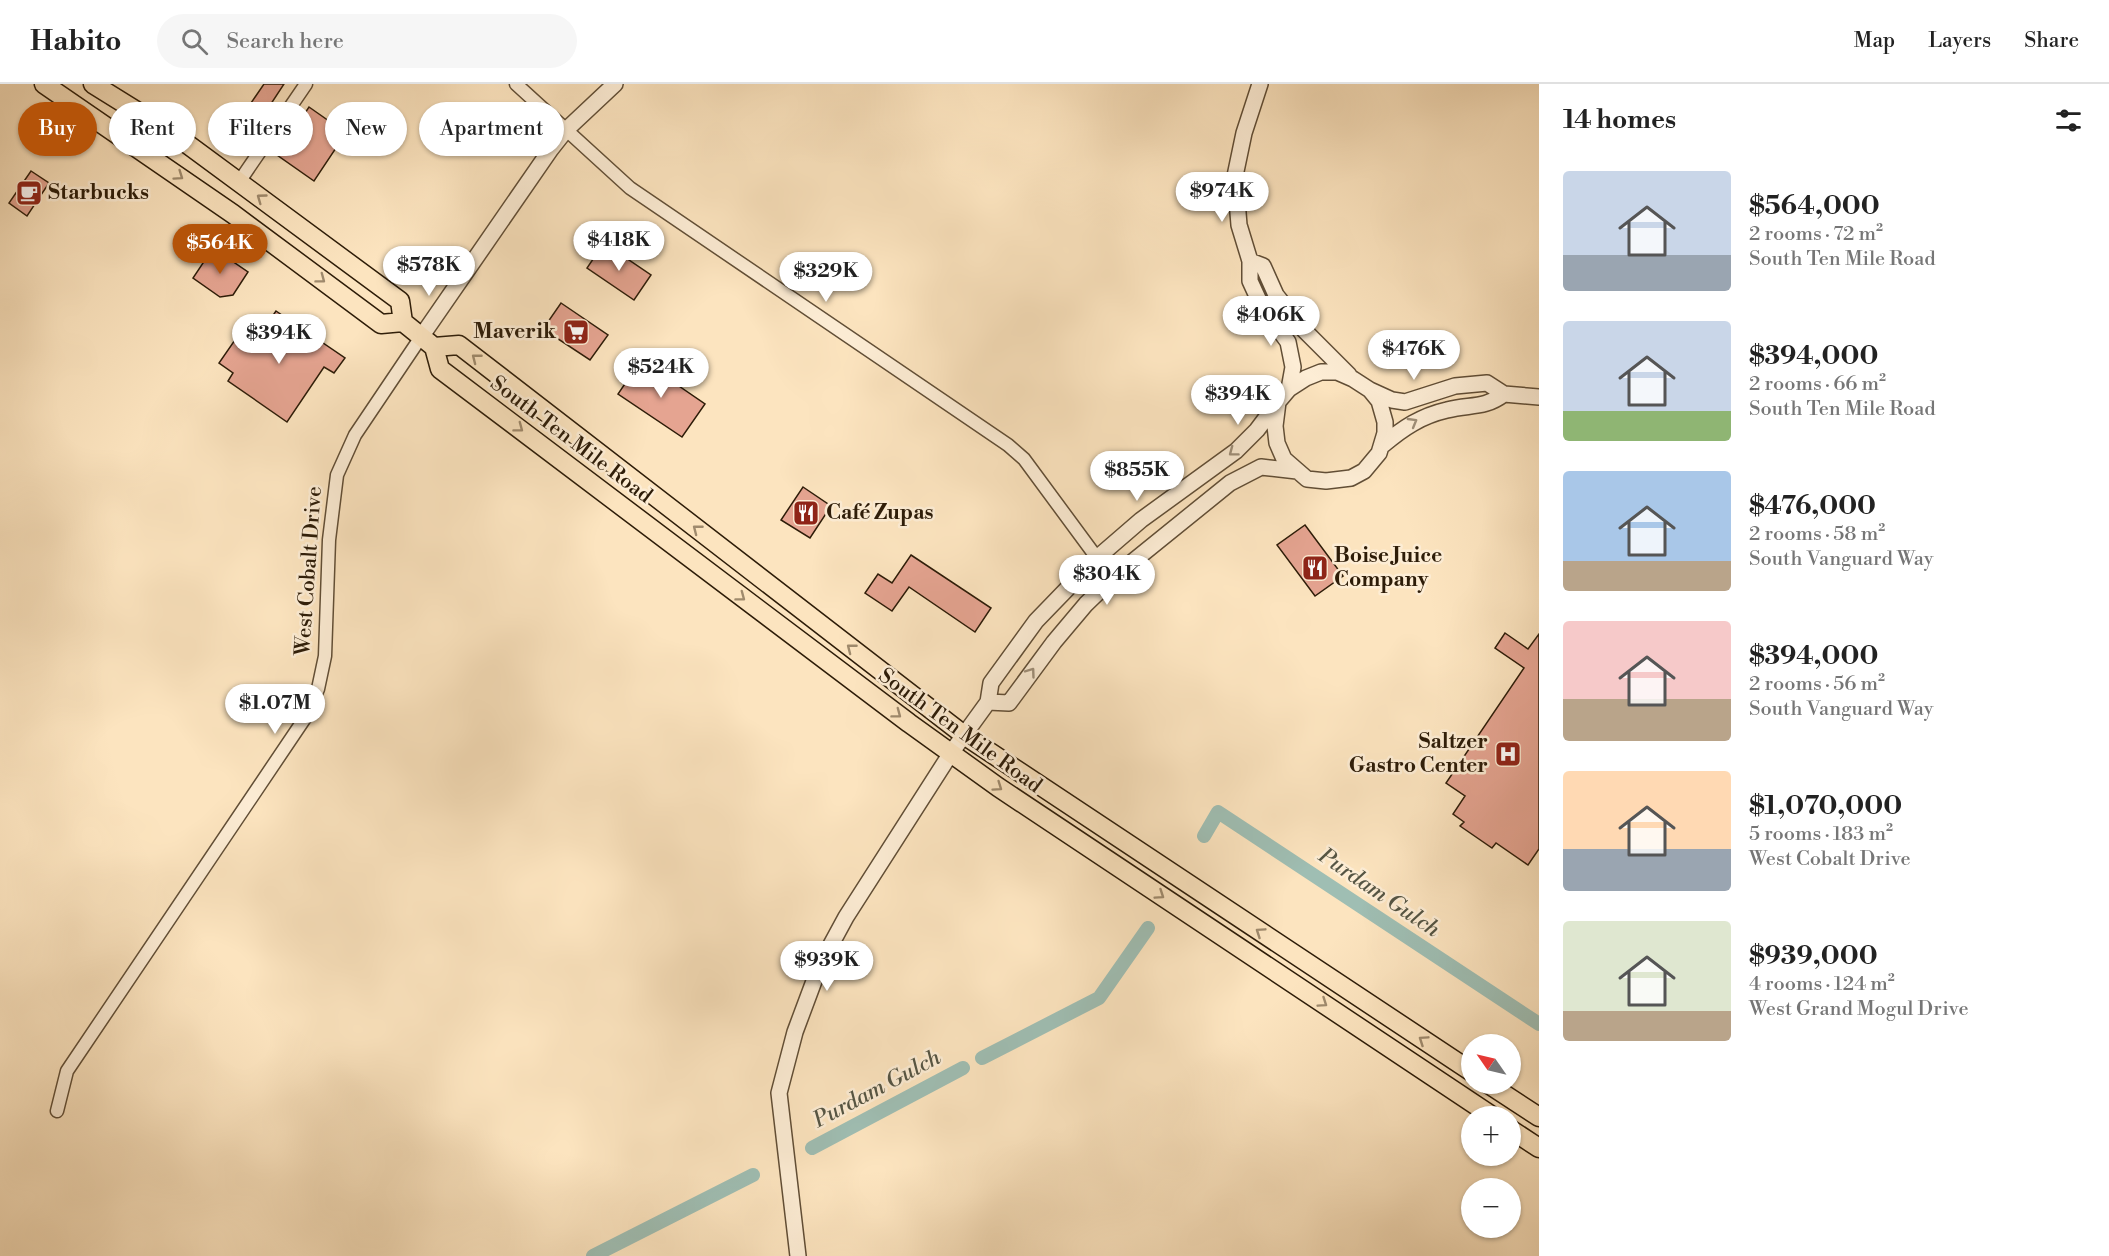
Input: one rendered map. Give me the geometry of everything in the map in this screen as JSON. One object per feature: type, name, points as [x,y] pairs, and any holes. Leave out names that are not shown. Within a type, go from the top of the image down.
[{"type":"main road","points":[[44,84],[266,237],[381,324],[403,322]]},
{"type":"main road","name":"South Ten Mile Road","points":[[93,84],[142,113],[400,301],[403,322],[427,342],[440,369],[951,753],[998,787],[1477,1106]]},
{"type":"main road","name":"South Ten Mile Road","points":[[427,342],[459,345],[964,735],[1461,1065]]},
{"type":"main road","points":[[1504,1094],[1539,1117]]},
{"type":"main road","points":[[1521,1136],[1539,1148]]},
{"type":"street","points":[[240,183],[306,84]]},
{"type":"street","points":[[516,84],[630,188],[1008,445],[1024,459],[1098,558]]},
{"type":"street","name":"West Cobalt Drive","points":[[57,1111],[67,1071],[305,718],[318,689],[325,656],[329,540],[337,476],[355,435],[386,386],[427,342],[566,130],[615,84]]},
{"type":"street","points":[[1260,84],[1244,133],[1235,176],[1239,225],[1250,261],[1250,281],[1261,305],[1288,342],[1293,367],[1289,388]]},
{"type":"street","points":[[1250,261],[1263,266],[1276,295],[1304,330],[1353,379]]},
{"type":"street","points":[[798,1256],[779,1093],[795,1032],[820,965],[846,917],[951,753],[988,702],[991,683],[1036,621],[1098,558],[1141,520],[1236,451],[1257,430],[1289,388],[1306,378],[1321,372],[1337,372],[1392,400],[1405,402],[1455,386],[1487,383],[1504,394],[1539,397]]},
{"type":"street","points":[[1278,402],[1275,426],[1276,443],[1284,459],[1307,479],[1326,481],[1351,478],[1364,471],[1375,460],[1383,445],[1385,433],[1382,410],[1370,390]]},
{"type":"street","points":[[1383,445],[1419,418],[1449,409],[1491,404],[1504,394]]},
{"type":"street","points":[[988,702],[1009,703],[1053,642],[1086,604],[1115,576],[1230,483],[1261,467],[1297,471]]},
{"type":"building","points":[[264,84],[284,84],[272,102],[252,102]]},
{"type":"building","points":[[313,110],[325,118],[325,156],[331,156],[314,181],[278,156],[313,156]]},
{"type":"building","name":"Starbucks","points":[[31,171],[49,183],[27,216],[9,203]]},
{"type":"building","points":[[604,243],[651,275],[634,300],[587,268]]},
{"type":"building","points":[[213,248],[248,272],[233,295],[220,297],[193,278]]},
{"type":"building","name":"Maverik","points":[[561,303],[608,335],[590,360],[543,329]]},
{"type":"building","points":[[276,311],[345,358],[334,373],[324,367],[287,422],[228,381],[233,373],[219,363],[237,337],[251,347]]},
{"type":"building","points":[[641,360],[705,404],[682,437],[618,394]]},
{"type":"building","name":"Café Zupas","points":[[803,487],[831,506],[810,538],[781,520]]},
{"type":"building","points":[[1305,525],[1343,576],[1315,596],[1277,545]]},
{"type":"building","points":[[911,555],[991,608],[975,632],[909,587],[892,611],[865,593],[878,574],[892,583]]},
{"type":"building","points":[[1505,633],[1528,649],[1539,634],[1539,849],[1528,865],[1496,843],[1492,848],[1460,826],[1464,822],[1453,814],[1465,796],[1446,783],[1524,668],[1495,648]]},
{"type":"waterway","name":"Purdam Gulch","points":[[1204,836],[1218,812],[1539,1024]]},
{"type":"waterway","name":"Purdam Gulch","points":[[982,1058],[1099,998],[1148,928]]},
{"type":"waterway","name":"Purdam Gulch","points":[[812,1148],[963,1068]]},
{"type":"waterway","name":"Purdam Gulch","points":[[593,1256],[753,1175]]},
{"type":"place","name":"Starbucks","points":[[29,193]]},
{"type":"place","name":"Maverik","points":[[576,332]]},
{"type":"place","name":"Café Zupas","points":[[806,513]]},
{"type":"place","name":"Boise Juice Company","points":[[1315,568]]},
{"type":"place","name":"Saltzer Gastro Center","points":[[1508,754]]}]
